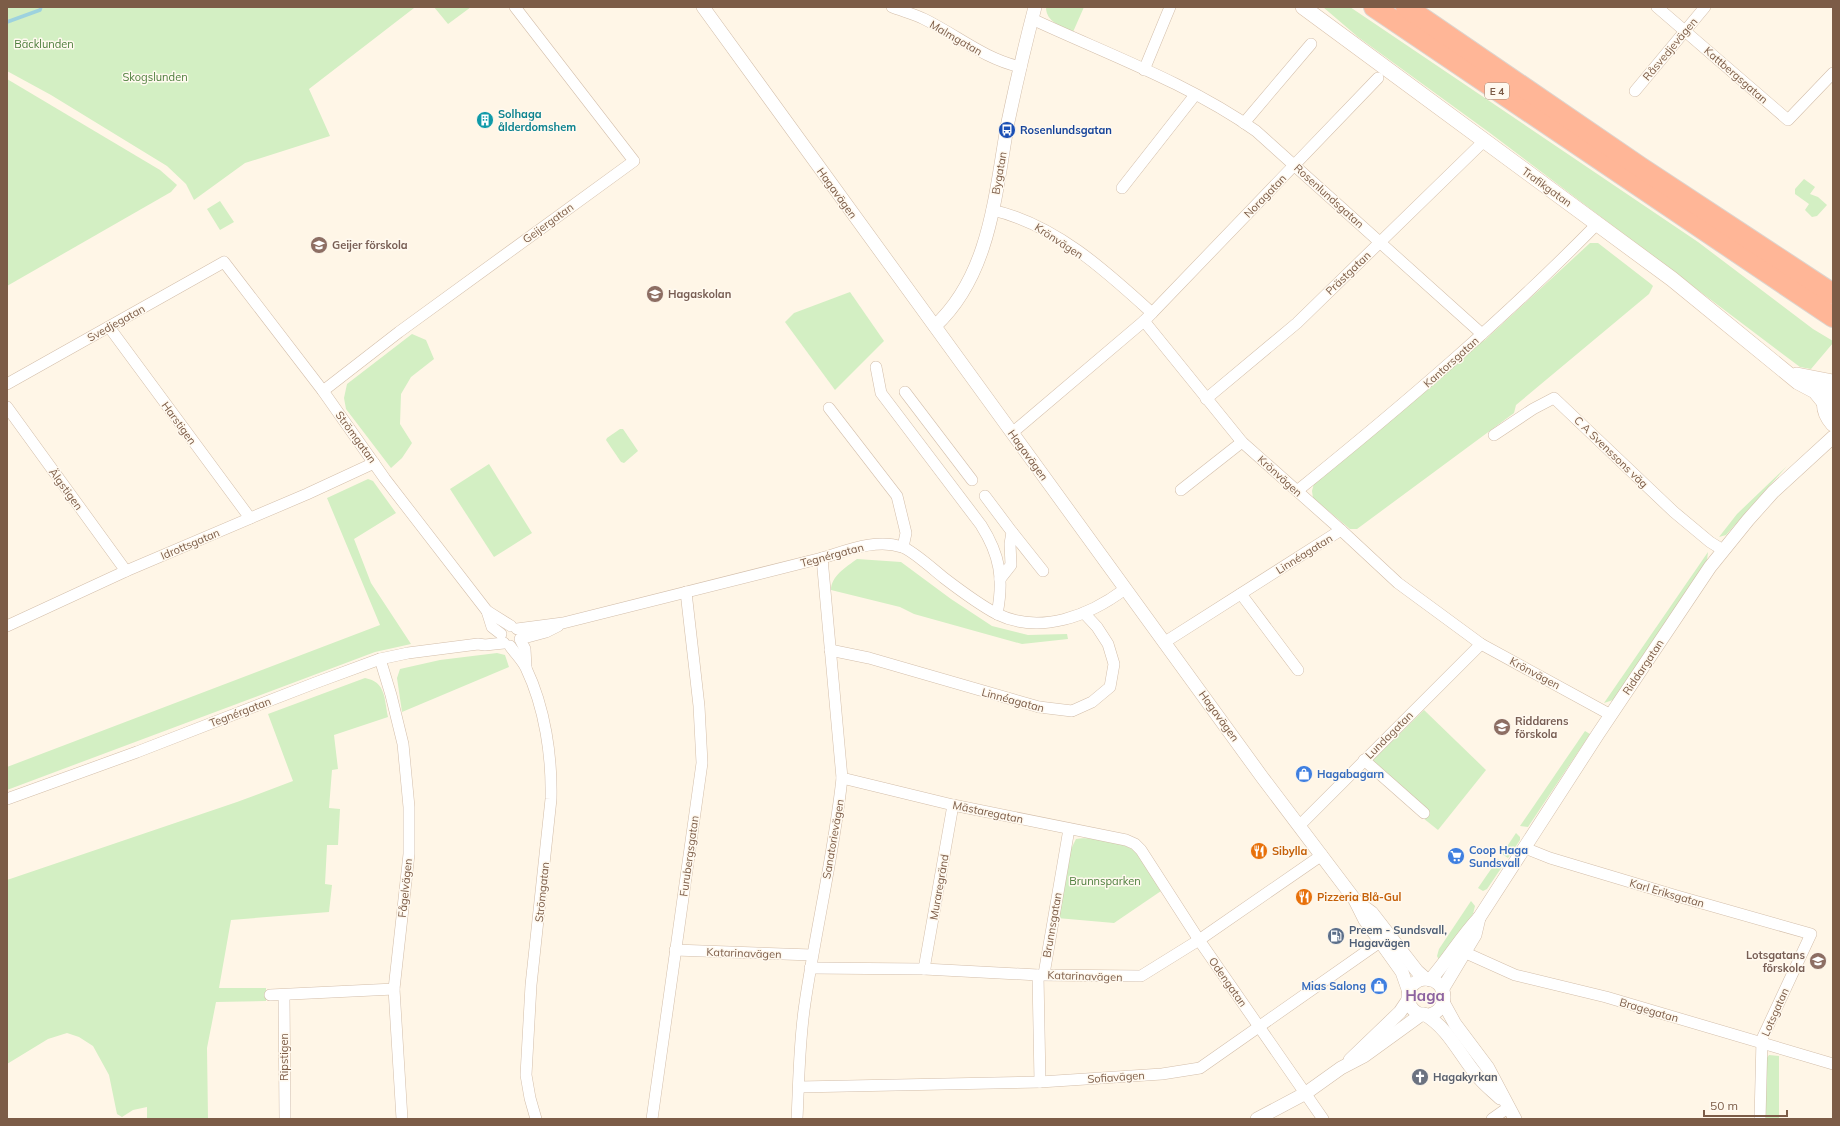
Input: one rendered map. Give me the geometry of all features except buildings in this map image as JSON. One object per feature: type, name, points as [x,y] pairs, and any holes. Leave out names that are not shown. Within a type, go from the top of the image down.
[{"type":"highway","name":"E 4","points":[[1374,7],[1833,316]]},
{"type":"highway","name":"E 4","points":[[1406,7],[1640,167],[1833,294]]},
{"type":"main road","name":"Trafikgatan","points":[[1303,7],[1672,279],[1798,382],[1815,391],[1824,402]]},
{"type":"main road","name":"Trafikgatan","points":[[1787,372],[1833,383]]},
{"type":"main road","points":[[1833,383],[1826,394],[1824,402],[1825,411],[1833,424]]},
{"type":"street","name":"Geijergatan","points":[[323,391],[411,324],[634,161],[515,7]]},
{"type":"street","name":"Hagavägen","points":[[703,7],[1124,589],[1165,642],[1299,826],[1355,900],[1372,913],[1402,972],[1408,996]]},
{"type":"street","name":"Malmgatan","points":[[892,7],[924,19],[983,54],[1004,63],[1021,67]]},
{"type":"street","points":[[1144,70],[1170,7]]},
{"type":"street","name":"Kattbergsgatan","points":[[1657,7],[1788,120],[1814,95],[1833,73]]},
{"type":"street","name":"Råsvedjevägen","points":[[1634,91],[1686,32],[1705,7]]},
{"type":"street","name":"Bygatan","points":[[935,326],[950,311],[966,287],[981,254],[992,210],[1033,13]]},
{"type":"street","name":"Rosenlundsgatan","points":[[1033,13],[1195,95],[1244,122],[1295,165],[1482,334]]},
{"type":"street","points":[[1244,122],[1311,44]]},
{"type":"street","name":"Noragatan","points":[[1152,314],[1378,78]]},
{"type":"street","points":[[1122,188],[1195,95]]},
{"type":"street","name":"Prästgatan","points":[[1206,399],[1297,322],[1484,141]]},
{"type":"street","name":"Krönvägen","points":[[992,210],[1015,215],[1034,224],[1077,251],[1116,280],[1152,314]]},
{"type":"street","name":"Kantorsgatan","points":[[1297,491],[1391,415],[1482,334],[1597,224]]},
{"type":"street","name":"Strömgatan","points":[[224,262],[323,391],[374,463],[487,611],[516,631],[525,649],[526,667],[542,714],[550,756],[552,776],[551,807],[531,985],[526,1074],[530,1098],[536,1119]]},
{"type":"street","name":"Svedjegatan","points":[[7,384],[224,262]]},
{"type":"street","points":[[1012,433],[1152,314]]},
{"type":"street","name":"Krönvägen","points":[[1144,321],[1242,442],[1342,530],[1398,583],[1481,644],[1611,715]]},
{"type":"street","name":"Harstigen","points":[[109,327],[250,518]]},
{"type":"street","points":[[876,367],[881,394],[981,525],[992,544],[1001,585],[997,614]]},
{"type":"street","points":[[904,392],[972,480]]},
{"type":"street","name":"C A Svenssons väg","points":[[1494,435],[1533,409],[1554,398],[1674,512],[1710,542],[1723,550]]},
{"type":"street","name":"Älgstigen","points":[[7,407],[126,571]]},
{"type":"street","points":[[829,408],[897,496],[906,533],[903,547],[972,599],[997,614],[1014,620],[1037,623],[1062,621],[1084,613],[1112,599],[1124,589]]},
{"type":"street","name":"Riddargatan","points":[[1428,979],[1442,967],[1465,933],[1479,918],[1611,715],[1710,567],[1773,492],[1833,437]]},
{"type":"street","points":[[1181,490],[1242,442]]},
{"type":"street","name":"Idrottsgatan","points":[[7,626],[126,571],[307,494],[374,463]]},
{"type":"street","points":[[985,496],[1042,571]]},
{"type":"street","name":"Linnéagatan","points":[[1165,642],[1342,530]]},
{"type":"street","points":[[1000,579],[1010,565],[1010,544],[1012,532]]},
{"type":"street","name":"Tegnérgatan","points":[[516,631],[546,632],[562,623],[822,558],[864,546],[903,547]]},
{"type":"street","name":"Sanatorievägen","points":[[797,1119],[800,1041],[812,955],[838,812],[842,778],[822,558]]},
{"type":"street","name":"Furubergsgatan","points":[[652,1119],[702,763],[699,706],[686,592]]},
{"type":"street","points":[[1241,594],[1298,670]]},
{"type":"street","name":"Strömgatan","points":[[487,611],[492,627],[526,667]]},
{"type":"street","name":"Linnéagatan","points":[[830,650],[869,658],[1039,707],[1072,711],[1092,702],[1110,687],[1114,664],[1108,644],[1097,627],[1084,613]]},
{"type":"street","points":[[506,627],[516,631],[514,645],[505,641],[506,627]]},
{"type":"street","name":"Tegnérgatan","points":[[7,799],[137,752],[308,685],[380,659],[408,653],[478,644],[490,636],[505,641]]},
{"type":"street","name":"Lundagatan","points":[[1299,826],[1481,644]]},
{"type":"street","name":"Fågelvägen","points":[[380,659],[391,695],[403,744],[409,807],[409,854],[394,988],[402,1119]]},
{"type":"street","points":[[1364,760],[1424,813]]},
{"type":"street","name":"Mästaregatan","points":[[842,778],[953,804],[1126,840],[1135,844]]},
{"type":"street","name":"Muraregränd","points":[[924,969],[953,804]]},
{"type":"street","name":"Brunnsgatan","points":[[1040,1082],[1041,974],[1069,829]]},
{"type":"street","name":"Odengatan","points":[[1135,844],[1141,850],[1199,940],[1323,1119]]},
{"type":"street","name":"Karl Eriksgatan","points":[[1525,848],[1550,858],[1811,934]]},
{"type":"street","name":"Katarinavägen","points":[[810,968],[924,969],[1041,974],[1141,976],[1199,940],[1322,855]]},
{"type":"street","name":"Riddargatan","points":[[1442,996],[1475,936],[1479,918]]},
{"type":"street","name":"Lotsgatan","points":[[1760,1119],[1762,1043],[1811,934]]},
{"type":"street","name":"Hagavägen","points":[[1386,938],[1417,971],[1428,979]]},
{"type":"street","name":"Sofiavägen","points":[[798,1087],[1040,1082],[1162,1074],[1200,1068],[1386,938]]},
{"type":"street","name":"Katarinavägen","points":[[675,950],[812,955]]},
{"type":"street","name":"Bragegatan","points":[[1466,953],[1515,975],[1606,998],[1833,1064]]},
{"type":"street","points":[[1341,1068],[1400,1012],[1415,983],[1428,979],[1438,984],[1455,1024],[1488,1068],[1515,1119]]},
{"type":"street","points":[[270,995],[394,988]]},
{"type":"street","name":"Ripstigen","points":[[284,995],[285,1119]]},
{"type":"street","points":[[1408,996],[1412,1008],[1435,1020],[1480,1079],[1509,1107]]},
{"type":"street","points":[[1257,1119],[1306,1093],[1341,1068],[1364,1056],[1423,1014],[1436,1011],[1442,996]]},
{"type":"street","points":[[1492,1119],[1509,1107]]},
{"type":"green space","points":[[7,7],[428,7],[414,8],[309,89],[330,136],[245,163],[194,200],[186,184],[167,166],[51,95],[7,71]]},
{"type":"green space","points":[[434,7],[471,7],[448,24]]},
{"type":"green space","points":[[1046,7],[1084,7],[1073,32],[1051,20]]},
{"type":"green space","points":[[1323,7],[1350,7],[1698,242],[1813,329],[1833,341],[1833,343],[1811,369],[1800,367],[1490,133],[1358,37]]},
{"type":"green space","points":[[7,79],[160,170],[177,185],[171,192],[7,286]]},
{"type":"green space","points":[[1804,179],[1815,187],[1810,194],[1818,197],[1827,205],[1817,216],[1812,217],[1805,210],[1809,204],[1795,194],[1795,189]]},
{"type":"green space","points":[[220,201],[234,222],[220,230],[207,209]]},
{"type":"green space","points":[[1590,243],[1598,243],[1651,284],[1653,286],[1649,294],[1516,405],[1514,413],[1357,529],[1350,529],[1313,498],[1312,491],[1314,483],[1477,345],[1485,340]]},
{"type":"green space","points":[[850,292],[884,341],[835,390],[785,322],[794,313]]},
{"type":"green space","points":[[412,334],[426,340],[434,359],[411,377],[401,394],[400,424],[412,443],[402,458],[391,468],[346,409],[344,398],[347,384]]},
{"type":"green space","points":[[620,429],[623,429],[638,451],[624,463],[621,462],[606,440]]},
{"type":"green space","points":[[489,464],[532,533],[494,557],[450,489]]},
{"type":"green space","points":[[1787,466],[1726,535],[1719,537],[1737,514]]},
{"type":"green space","points":[[368,479],[373,481],[396,513],[354,539],[371,583],[411,644],[375,652],[7,790],[7,767],[380,625],[327,498]]},
{"type":"green space","points":[[1708,552],[1707,560],[1613,700],[1604,703]]},
{"type":"green space","points":[[857,559],[901,562],[951,599],[992,626],[1028,635],[1067,634],[1068,639],[1022,644],[914,614],[900,607],[831,590],[836,576]]},
{"type":"green space","points":[[497,653],[505,655],[509,667],[402,712],[397,678],[400,669],[440,660]]},
{"type":"green space","points":[[365,678],[377,683],[383,692],[388,717],[334,735],[338,769],[332,770],[329,808],[340,809],[338,845],[327,845],[325,884],[332,885],[329,912],[231,920],[219,988],[266,988],[266,1001],[216,1002],[207,1048],[208,1119],[147,1119],[147,1107],[133,1110],[122,1117],[117,1114],[109,1075],[93,1046],[79,1037],[67,1033],[48,1039],[7,1064],[7,880],[237,802],[293,781],[268,714]]},
{"type":"green space","points":[[1424,710],[1486,770],[1438,830],[1423,818],[1375,765],[1373,760]]},
{"type":"green space","points":[[1585,731],[1590,734],[1528,827],[1520,826]]},
{"type":"green space","points":[[1516,833],[1520,837],[1520,840],[1508,858],[1502,854]]},
{"type":"green space","name":"Brunnsparken","points":[[1076,839],[1099,839],[1117,843],[1132,849],[1137,853],[1161,891],[1114,923],[1057,918],[1071,849]]},
{"type":"green space","points":[[1498,859],[1504,864],[1487,889],[1483,891],[1478,888]]},
{"type":"green space","points":[[1471,901],[1475,906],[1473,914],[1440,962],[1437,956],[1439,949]]},
{"type":"green space","points":[[1769,1055],[1779,1056],[1779,1119],[1765,1119],[1766,1059]]},
{"type":"waterway","points":[[7,22],[40,10],[41,7]]},
{"type":"place","name":"Solhaga ålderdomshem","points":[[485,120]]},
{"type":"place","name":"Rosenlundsgatan","points":[[1007,130]]},
{"type":"place","name":"Geijer förskola","points":[[319,245]]},
{"type":"place","name":"Hagaskolan","points":[[655,294]]},
{"type":"place","name":"Riddarens förskola","points":[[1502,727]]},
{"type":"place","name":"Hagabagarn","points":[[1304,774]]},
{"type":"place","name":"Sibylla","points":[[1259,851]]},
{"type":"place","name":"Coop Haga Sundsvall","points":[[1456,856]]},
{"type":"place","name":"Pizzeria Blå-Gul","points":[[1304,897]]},
{"type":"place","name":"Preem - Sundsvall, Hagavägen","points":[[1336,936]]},
{"type":"place","name":"Lotsgatans förskola","points":[[1818,961]]},
{"type":"place","name":"Mias Salong","points":[[1379,986]]},
{"type":"place","name":"Hagakyrkan","points":[[1420,1077]]},
{"type":"district","name":"Haga","points":[[1425,995]]},
{"type":"park label","name":"Bäcklunden","points":[[44,44]]},
{"type":"park label","name":"Skogslunden","points":[[155,77]]}]
